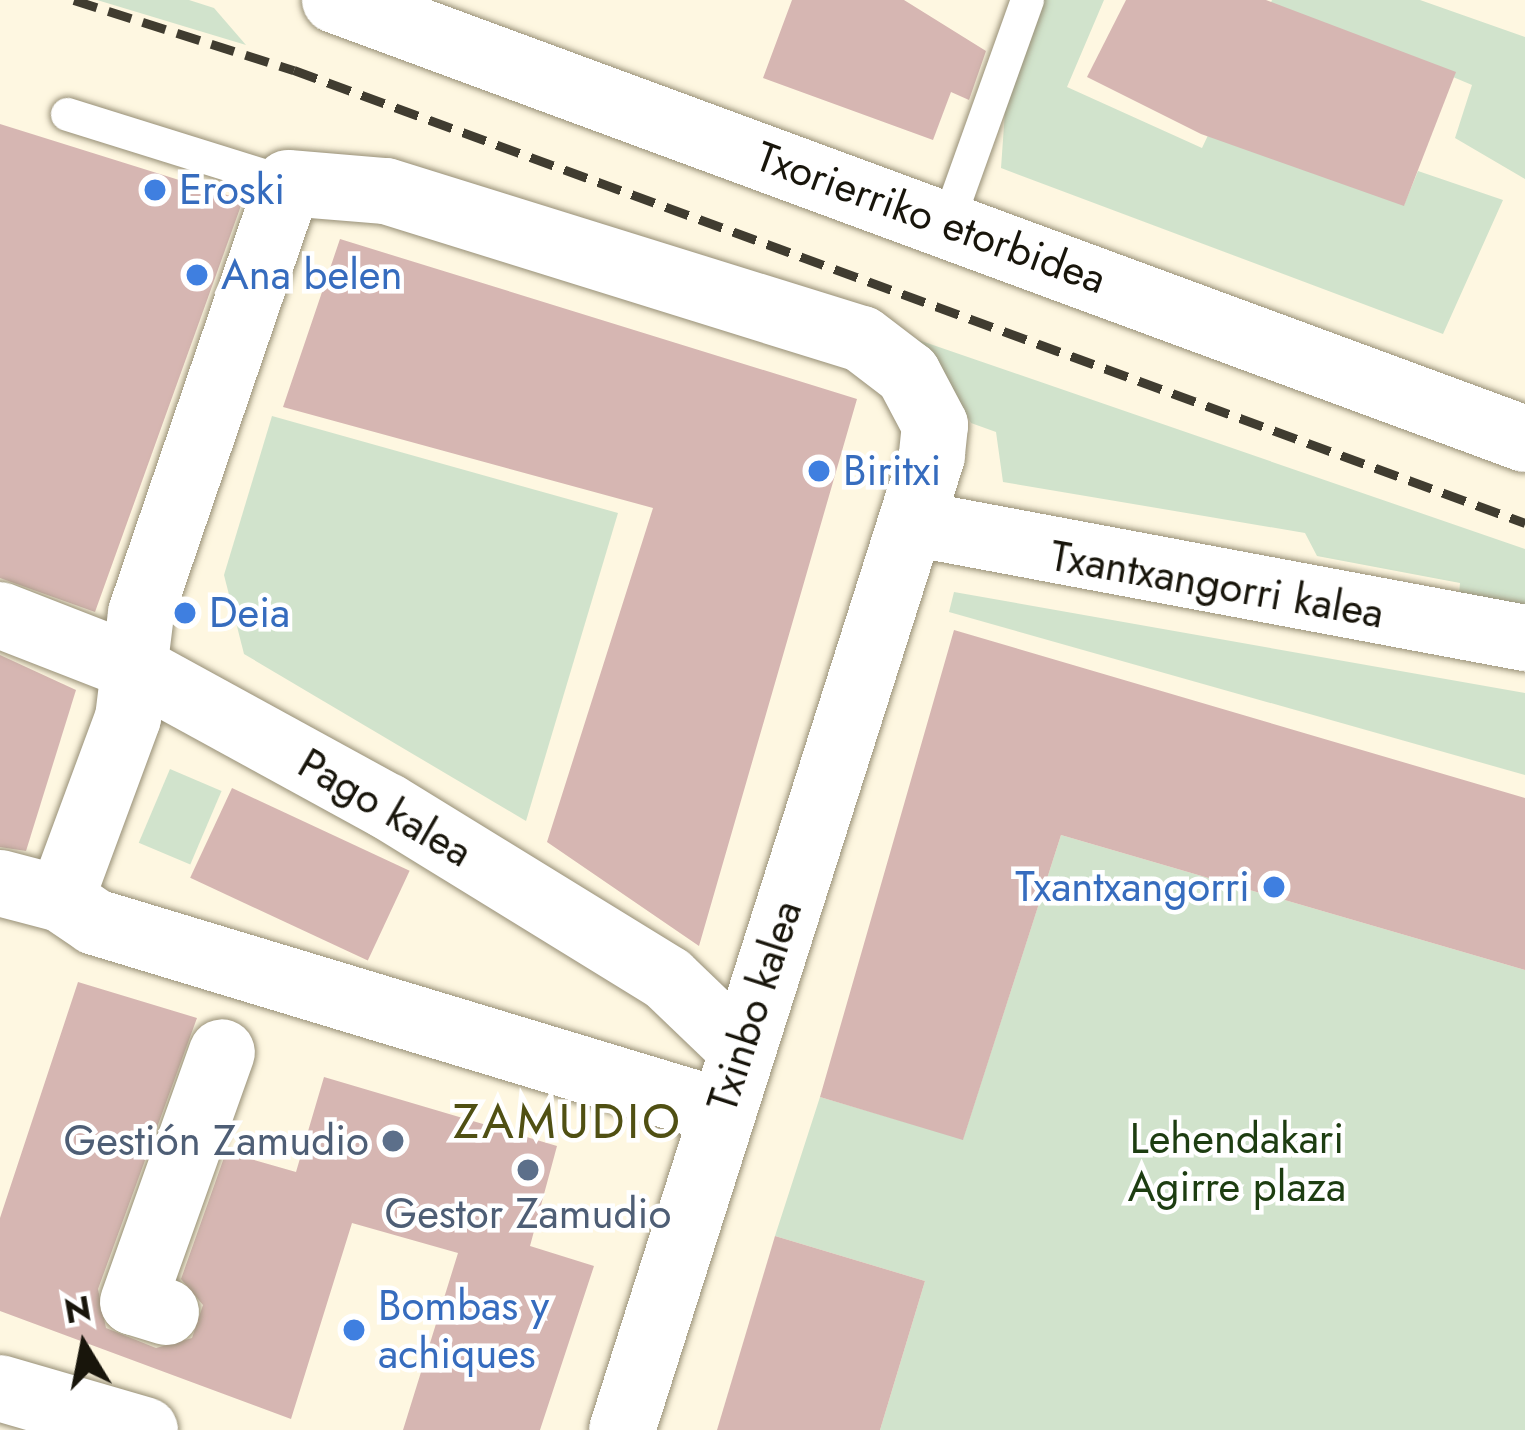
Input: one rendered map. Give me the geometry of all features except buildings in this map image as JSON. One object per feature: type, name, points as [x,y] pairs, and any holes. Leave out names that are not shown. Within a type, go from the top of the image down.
[{"type":"street","name":"Txorierriko etorbidea","points":[[339,1],[1525,439]]},
{"type":"street","name":"Txinbo kalea","points":[[288,183],[386,191],[862,339],[908,374],[935,425],[932,456],[622,1430]]},
{"type":"street","points":[[288,183],[131,666],[128,718],[31,891],[95,922],[720,1111]]},
{"type":"street","name":"Txantxangorri kalea","points":[[901,553],[1525,638]]},
{"type":"street","name":"Pago kalea","points":[[0,615],[131,666],[387,806],[668,979],[741,1049]]},
{"type":"street","points":[[166,1312],[134,1302],[221,1052]]},
{"type":"street","points":[[0,1388],[146,1430]]},
{"type":"lane","points":[[947,223],[1028,0]]},
{"type":"lane","points":[[67,114],[288,183]]},
{"type":"green space","points":[[97,0],[189,0],[214,8],[246,45]]},
{"type":"green space","points":[[1044,0],[1104,0],[1067,87],[1202,148],[1272,0],[1420,0],[1525,37],[1525,179],[1455,138],[1472,85],[1339,29],[1404,205],[1418,171],[1503,200],[1443,334],[1001,168],[1005,111]]},
{"type":"green space","points":[[901,334],[1525,549],[1525,619],[1458,606],[1460,583],[1317,556],[1305,533],[1003,482],[996,432],[971,423],[940,369]]},
{"type":"green space","points":[[272,416],[618,513],[526,821],[244,654],[224,575]]},
{"type":"green space","points":[[954,592],[1525,693],[1525,775],[949,612]]},
{"type":"green space","points":[[170,769],[222,791],[190,865],[139,843]]},
{"type":"green space","name":"Lehendakari Agirre plaza","points":[[1061,835],[1525,970],[1525,1430],[880,1430],[925,1281],[775,1236],[820,1097],[963,1139]]},
{"type":"railway","points":[[74,0],[294,70],[1525,523]]},
{"type":"place","name":"Eroski","points":[[155,190]]},
{"type":"place","name":"Ana belen","points":[[197,275]]},
{"type":"place","name":"Biritxi","points":[[819,471]]},
{"type":"place","name":"Deia","points":[[185,613]]},
{"type":"place","name":"Txantxangorri","points":[[1274,887]]},
{"type":"place","name":"Gestión Zamudio","points":[[393,1141]]},
{"type":"place","name":"Gestor Zamudio","points":[[528,1170]]},
{"type":"place","name":"Bombas y achiques","points":[[354,1330]]},
{"type":"district","name":"ZAMUDIO","points":[[568,1122]]}]
